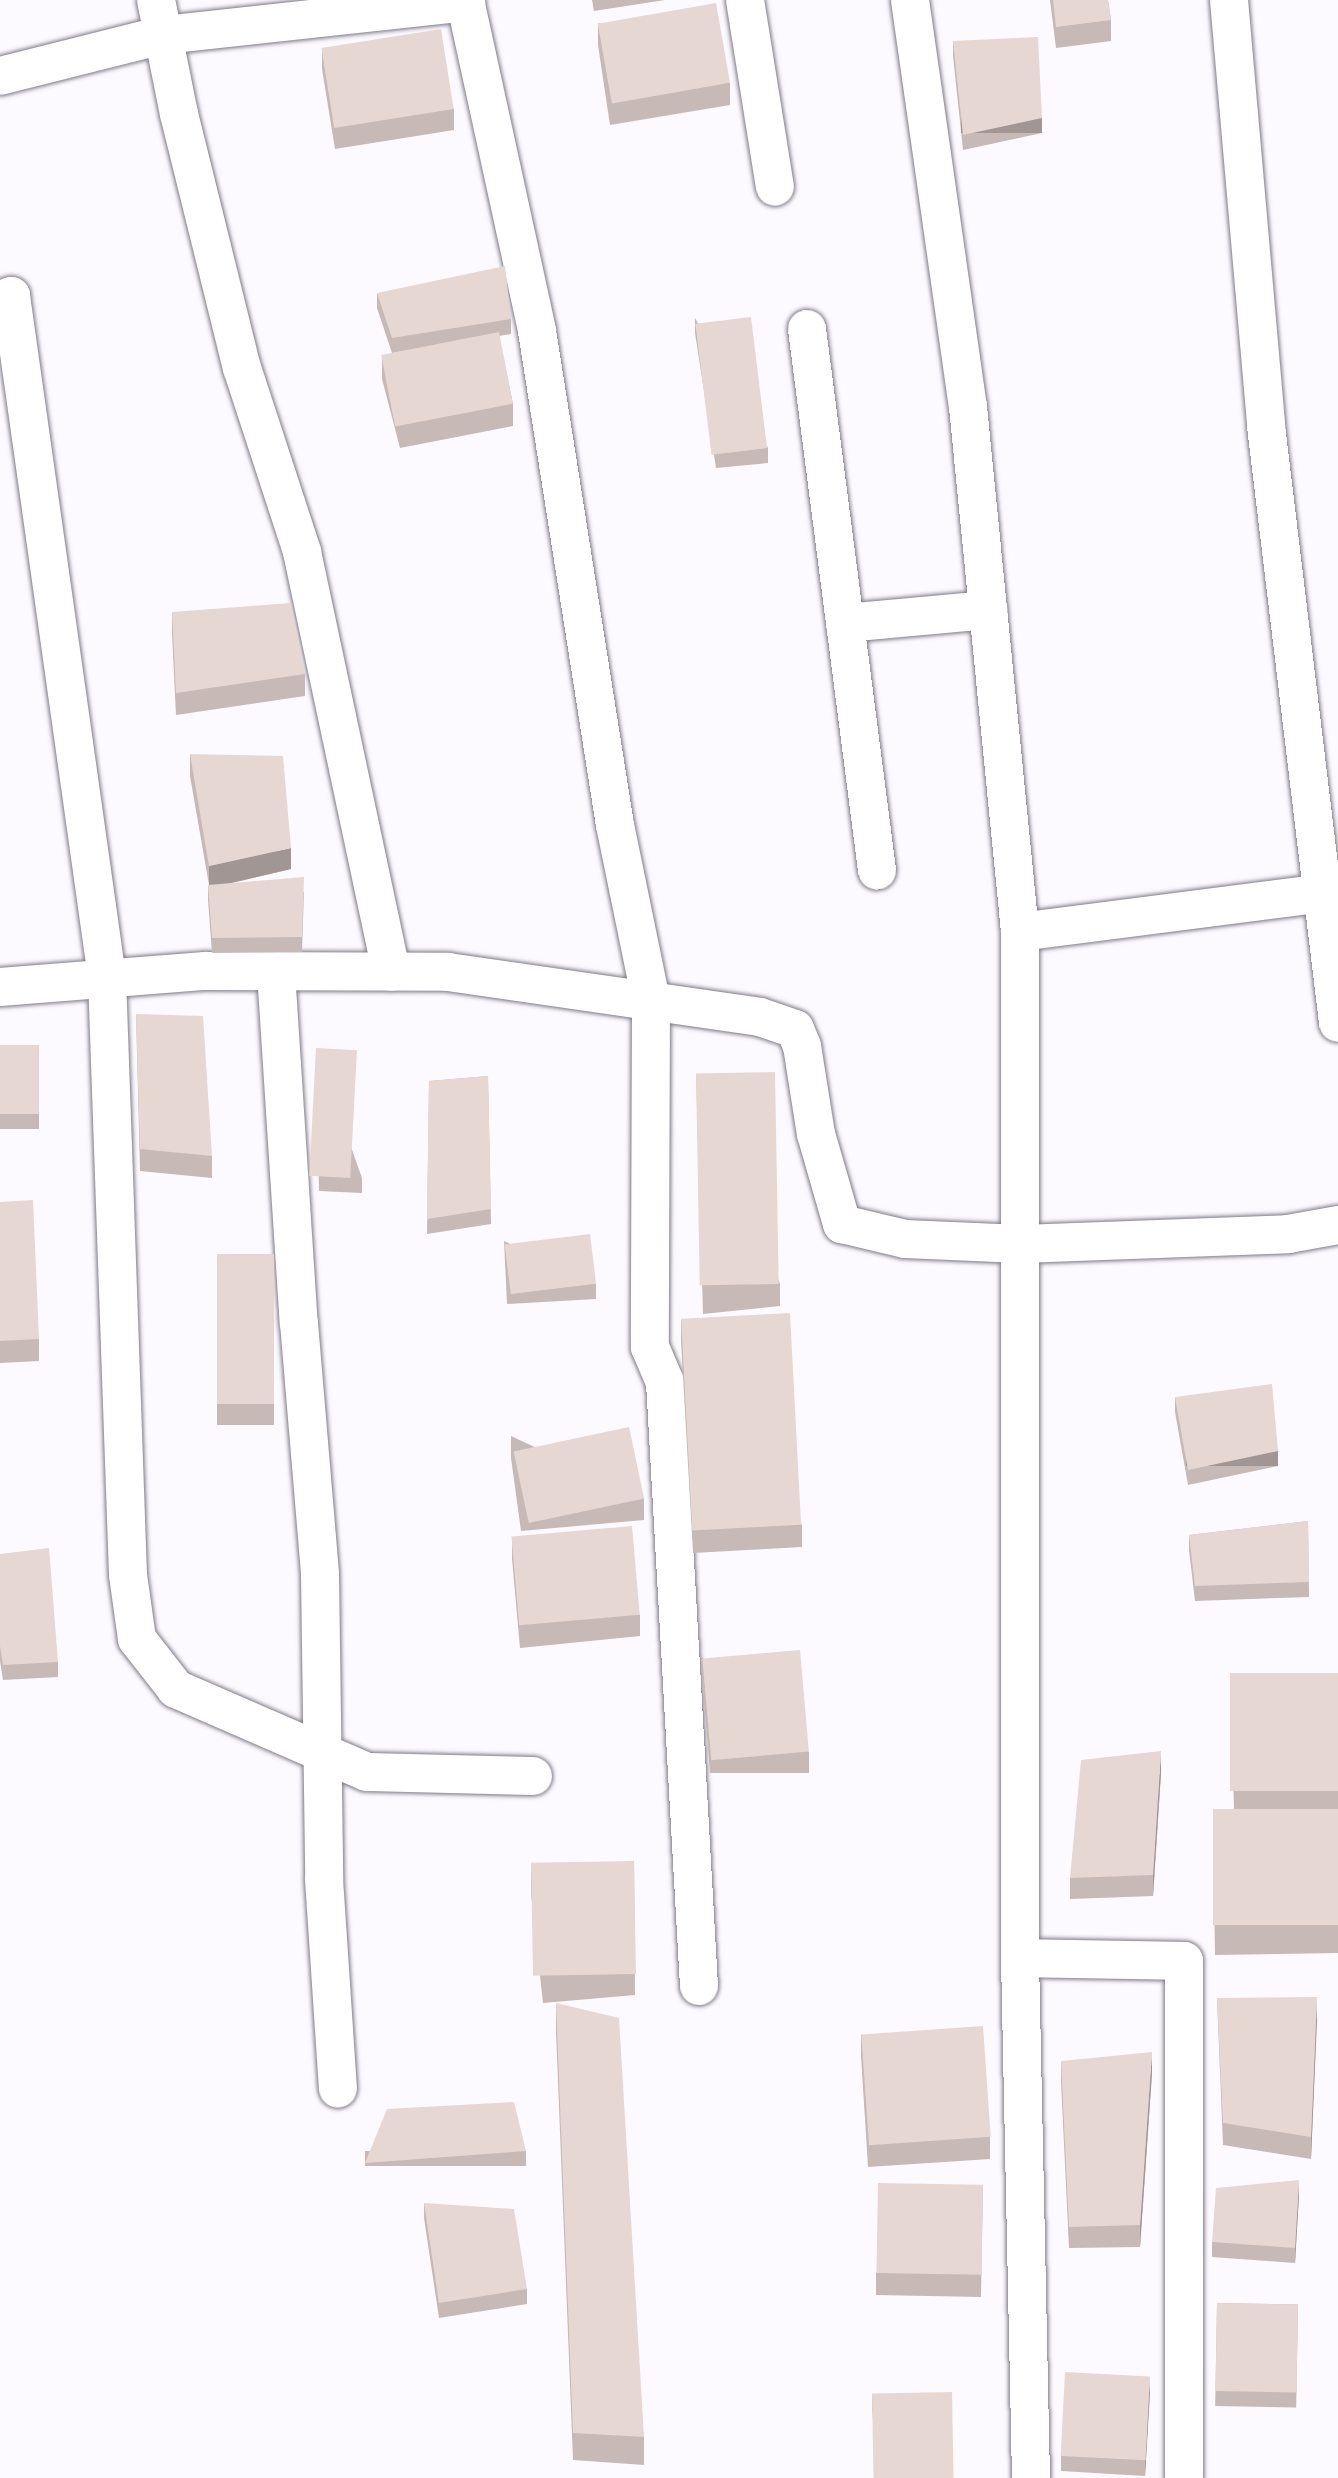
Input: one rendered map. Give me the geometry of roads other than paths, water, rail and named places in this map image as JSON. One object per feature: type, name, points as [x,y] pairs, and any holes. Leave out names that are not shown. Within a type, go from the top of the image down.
[{"type":"street","points":[[745,0],[775,187]]},
{"type":"street","points":[[909,0],[968,407],[1020,932],[1020,1958],[1031,2478]]},
{"type":"street","points":[[1229,0],[1266,426],[1338,1023]]},
{"type":"street","points":[[0,76],[159,18],[466,1],[537,331],[615,825],[651,1001],[650,1348],[665,1382],[699,1986]]},
{"type":"street","points":[[159,18],[242,368],[302,552],[391,972]]},
{"type":"street","points":[[0,300],[11,296],[107,977],[128,1575],[137,1639],[176,1689],[367,1772],[533,1776]]},
{"type":"street","points":[[807,329],[877,870]]},
{"type":"street","points":[[845,623],[988,610]]},
{"type":"street","points":[[1020,932],[1324,893]]},
{"type":"street","points":[[0,987],[205,971],[449,972],[760,1017],[795,1029],[802,1046],[816,1134],[842,1224],[905,1239],[1021,1244],[1288,1234],[1338,1226]]},
{"type":"street","points":[[276,972],[298,1309],[320,1574],[320,1751],[324,1879],[338,2089]]},
{"type":"street","points":[[1020,1958],[1184,1961],[1184,2478]]}]
